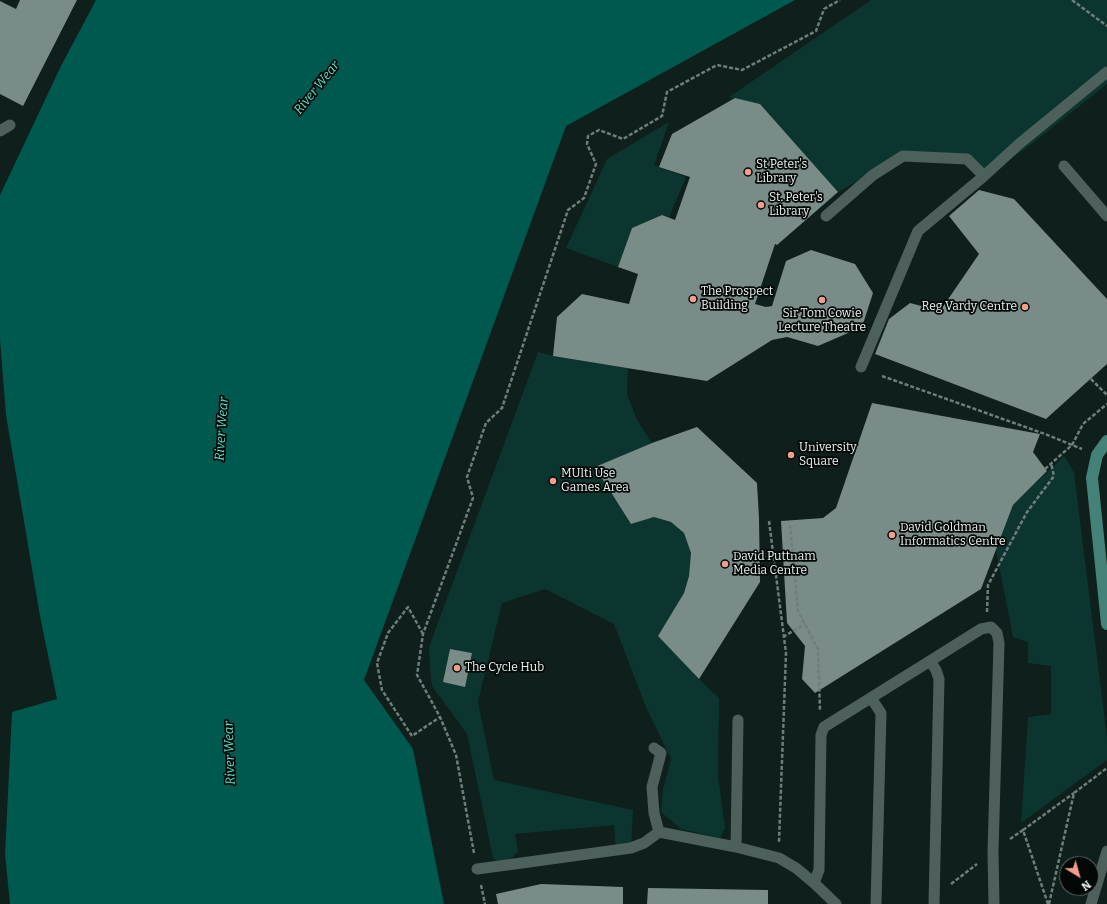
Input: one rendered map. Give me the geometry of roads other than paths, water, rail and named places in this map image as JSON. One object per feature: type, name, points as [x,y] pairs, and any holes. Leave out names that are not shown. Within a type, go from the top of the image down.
[{"type":"street","points":[[1107,441],[1097,455],[1092,478],[1107,624]]},
{"type":"lane","points":[[861,367],[918,231],[1107,72]]},
{"type":"lane","points":[[826,216],[873,175],[903,156],[968,159],[984,176]]},
{"type":"lane","points":[[1064,166],[1107,216]]},
{"type":"lane","points":[[814,883],[819,870],[821,735],[824,728],[981,629],[991,627],[997,633],[999,643],[993,852],[994,904]]},
{"type":"lane","points":[[930,661],[936,670],[938,679],[934,904]]},
{"type":"lane","points":[[871,698],[881,713],[876,904]]},
{"type":"lane","points":[[736,847],[738,720]]},
{"type":"lane","points":[[654,748],[661,753],[652,788],[654,813],[659,832]]},
{"type":"lane","points":[[477,869],[631,848],[644,843],[659,832],[736,847],[779,858],[796,868],[814,883],[827,900],[836,904]]},
{"type":"lane","points":[[1091,904],[1107,851]]},
{"type":"water","name":"River Wear","points":[[96,0],[795,0],[566,126],[364,680],[413,749],[444,904],[10,904],[5,854],[12,712],[57,699],[40,616],[6,415],[0,339],[0,195],[61,66]]},
{"type":"place","name":"St Peter's Library","points":[[748,172]]},
{"type":"place","name":"St. Peter's Library","points":[[761,205]]},
{"type":"place","name":"The Prospect Building","points":[[693,299]]},
{"type":"place","name":"Sir Tom Cowie Lecture Theatre","points":[[822,300]]},
{"type":"place","name":"Reg Vardy Centre","points":[[1025,307]]},
{"type":"place","name":"University Square","points":[[791,455]]},
{"type":"place","name":"MUlti Use Games Area","points":[[553,481]]},
{"type":"place","name":"David Goldman Informatics Centre","points":[[892,535]]},
{"type":"place","name":"David Puttnam Media Centre","points":[[725,564]]},
{"type":"place","name":"The Cycle Hub","points":[[457,668]]}]
